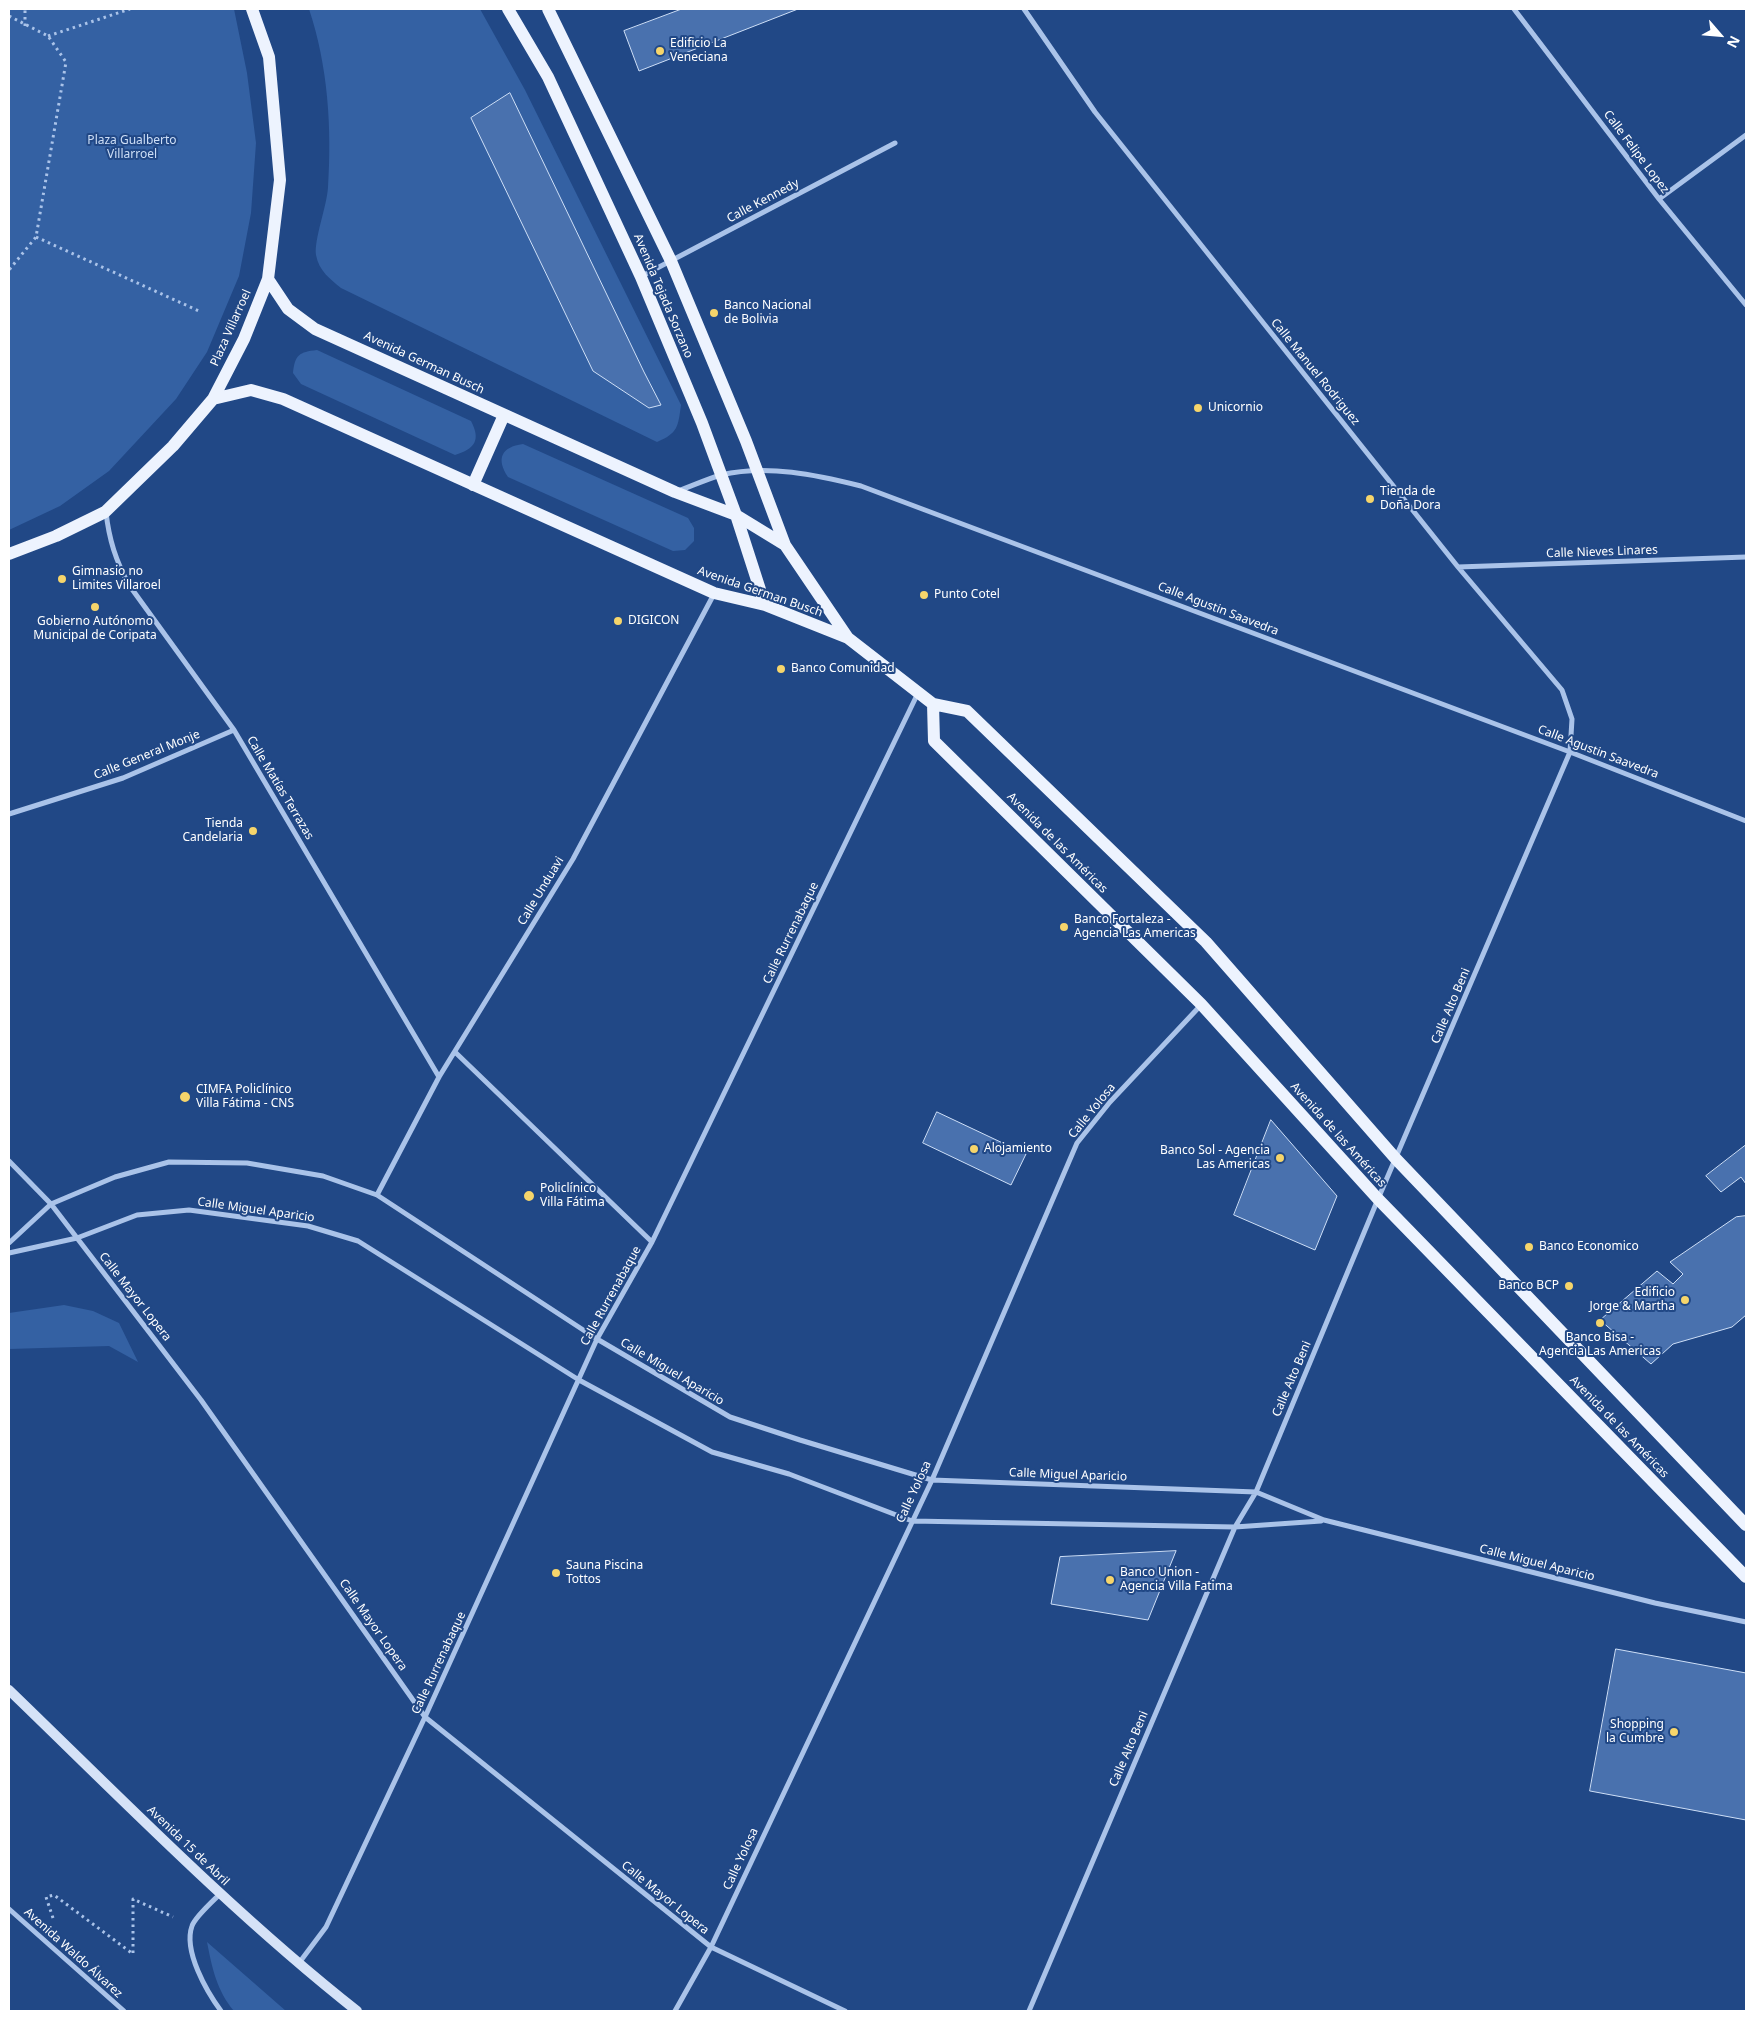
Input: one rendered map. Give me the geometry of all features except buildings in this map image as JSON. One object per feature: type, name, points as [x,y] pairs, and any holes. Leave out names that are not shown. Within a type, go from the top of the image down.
[{"type":"main road","name":"Plaza Villarroel","points":[[9,554],[56,536],[105,512],[173,446],[213,400],[244,339],[268,279],[280,180],[269,58],[252,9]]},
{"type":"main road","name":"Avenida Tejada Sorzano","points":[[508,9],[548,77],[641,277],[702,423],[736,515],[765,606]]},
{"type":"main road","name":"Avenida Tejada Sorzano","points":[[548,9],[671,261],[757,471],[785,545]]},
{"type":"main road","name":"Avenida German Busch","points":[[268,279],[288,309],[316,329],[675,492],[736,515],[785,545],[848,638]]},
{"type":"main road","name":"Avenida German Busch","points":[[213,400],[252,390],[283,399],[714,593],[765,606],[848,638]]},
{"type":"main road","points":[[473,485],[504,415]]},
{"type":"main road","name":"Avenida de las Américas","points":[[848,638],[933,704],[967,710],[1206,942],[1396,1159],[1746,1526]]},
{"type":"main road","name":"Avenida de las Américas","points":[[933,704],[934,741],[1201,1004],[1378,1199],[1746,1577]]},
{"type":"main road","name":"Avenida 15 de Abril","points":[[9,1690],[220,1894],[299,1963],[358,2011]]},
{"type":"street","name":"Calle Manuel Rodriguez","points":[[1024,9],[1095,112],[1458,567],[1562,690],[1572,719],[1570,752]]},
{"type":"street","name":"Calle Felipe Lopez","points":[[1514,9],[1659,199],[1746,305]]},
{"type":"street","points":[[1659,199],[1746,135]]},
{"type":"street","name":"Calle Kennedy","points":[[641,277],[895,142]]},
{"type":"street","name":"Calle Agustin Saavedra","points":[[675,492],[721,475],[757,471],[814,475],[861,486],[1570,752],[1746,821]]},
{"type":"street","name":"Calle Matías Terrazas","points":[[105,512],[109,540],[117,564],[129,585],[234,730],[439,1077]]},
{"type":"street","name":"Calle Nieves Linares","points":[[1458,567],[1746,558]]},
{"type":"street","name":"Calle Unduavi","points":[[377,1195],[439,1077],[572,859],[714,593]]},
{"type":"street","name":"Calle Rurrenabaque","points":[[299,1963],[326,1928],[425,1717],[597,1338],[652,1242],[918,693]]},
{"type":"street","name":"Calle General Monje","points":[[9,814],[123,778],[234,730]]},
{"type":"street","name":"Calle Alto Beni","points":[[1029,2011],[1235,1527],[1256,1492],[1378,1199],[1570,752]]},
{"type":"street","name":"Calle Yolosa","points":[[675,2011],[710,1947],[932,1480],[1077,1143],[1110,1102],[1201,1004]]},
{"type":"street","points":[[455,1052],[652,1242]]},
{"type":"street","name":"Calle Mayor Lopera","points":[[9,1160],[51,1204],[201,1400],[425,1717],[710,1947],[846,2011]]},
{"type":"street","name":"Calle Miguel Aparicio","points":[[51,1204],[115,1178],[169,1162],[247,1163],[323,1176],[377,1195],[597,1338],[730,1417],[932,1480],[1256,1492],[1324,1520],[1655,1603],[1746,1622]]},
{"type":"street","points":[[9,1243],[51,1204]]},
{"type":"street","name":"Calle Miguel Aparicio","points":[[9,1253],[77,1238],[137,1215],[189,1210],[308,1226],[358,1241],[579,1380],[712,1452],[789,1474],[912,1521],[1235,1527],[1324,1520]]},
{"type":"street","points":[[220,1894],[192,1925],[192,1941],[196,1969],[208,1994],[221,2011]]},
{"type":"street","name":"Avenida Waldo Álvarez","points":[[9,1909],[124,2011]]},
{"type":"path","points":[[24,26],[25,9]]},
{"type":"path","points":[[48,36],[130,9]]},
{"type":"path","points":[[9,16],[24,26],[48,36],[66,62],[36,237],[9,270]]},
{"type":"path","points":[[36,237],[199,311]]},
{"type":"path","points":[[53,1918],[46,1897],[54,1895],[133,1954],[133,1898],[180,1920]]},
{"type":"green space","name":"Plaza Gualberto Villarroel","points":[[9,9],[234,9],[247,73],[256,143],[251,213],[239,276],[207,352],[176,399],[109,471],[60,506],[9,530]]},
{"type":"green space","points":[[309,9],[480,9],[525,90],[681,405],[678,424],[669,436],[657,442],[341,288],[326,274],[317,261],[316,248],[328,187],[329,120],[321,53]]},
{"type":"green space","points":[[317,350],[471,421],[476,433],[474,443],[467,450],[455,455],[301,384],[293,373],[295,362],[302,353]]},
{"type":"green space","points":[[523,444],[688,518],[694,528],[694,541],[685,550],[673,551],[508,477],[502,465],[503,455],[510,448]]},
{"type":"green space","points":[[64,1305],[93,1311],[119,1323],[138,1362],[109,1346],[9,1349],[9,1313]]},
{"type":"green space","points":[[207,1942],[286,2011],[234,2011],[219,1987]]},
{"type":"place","name":"Edificio La Veneciana","points":[[660,51]]},
{"type":"place","name":"Banco Nacional de Bolivia","points":[[714,313]]},
{"type":"place","name":"Unicornio","points":[[1198,408]]},
{"type":"place","name":"Tienda de Doña Dora","points":[[1370,499]]},
{"type":"place","name":"Gimnasio no Limites Villaroel","points":[[62,579]]},
{"type":"place","name":"Punto Cotel","points":[[924,595]]},
{"type":"place","name":"Gobierno Autónomo Municipal de Coripata","points":[[95,607]]},
{"type":"place","name":"DIGICON","points":[[618,621]]},
{"type":"place","name":"Banco Comunidad","points":[[781,669]]},
{"type":"place","name":"Tienda Candelaria","points":[[253,831]]},
{"type":"place","name":"Banco Fortaleza - Agencia Las Americas","points":[[1064,927]]},
{"type":"place","name":"CIMFA Policlínico Villa Fátima - CNS","points":[[185,1097]]},
{"type":"place","name":"Alojamiento","points":[[974,1149]]},
{"type":"place","name":"Banco Sol - Agencia Las Americas","points":[[1280,1158]]},
{"type":"place","name":"Policlínico Villa Fátima","points":[[529,1196]]},
{"type":"place","name":"Banco Economico","points":[[1529,1247]]},
{"type":"place","name":"Banco BCP","points":[[1569,1286]]},
{"type":"place","name":"Edificio Jorge & Martha","points":[[1685,1300]]},
{"type":"place","name":"Banco Bisa - Agencia Las Americas","points":[[1600,1323]]},
{"type":"place","name":"Sauna Piscina Tottos","points":[[556,1573]]},
{"type":"place","name":"Banco Union - Agencia Villa Fatima","points":[[1110,1580]]},
{"type":"place","name":"Shopping la Cumbre","points":[[1674,1732]]}]
